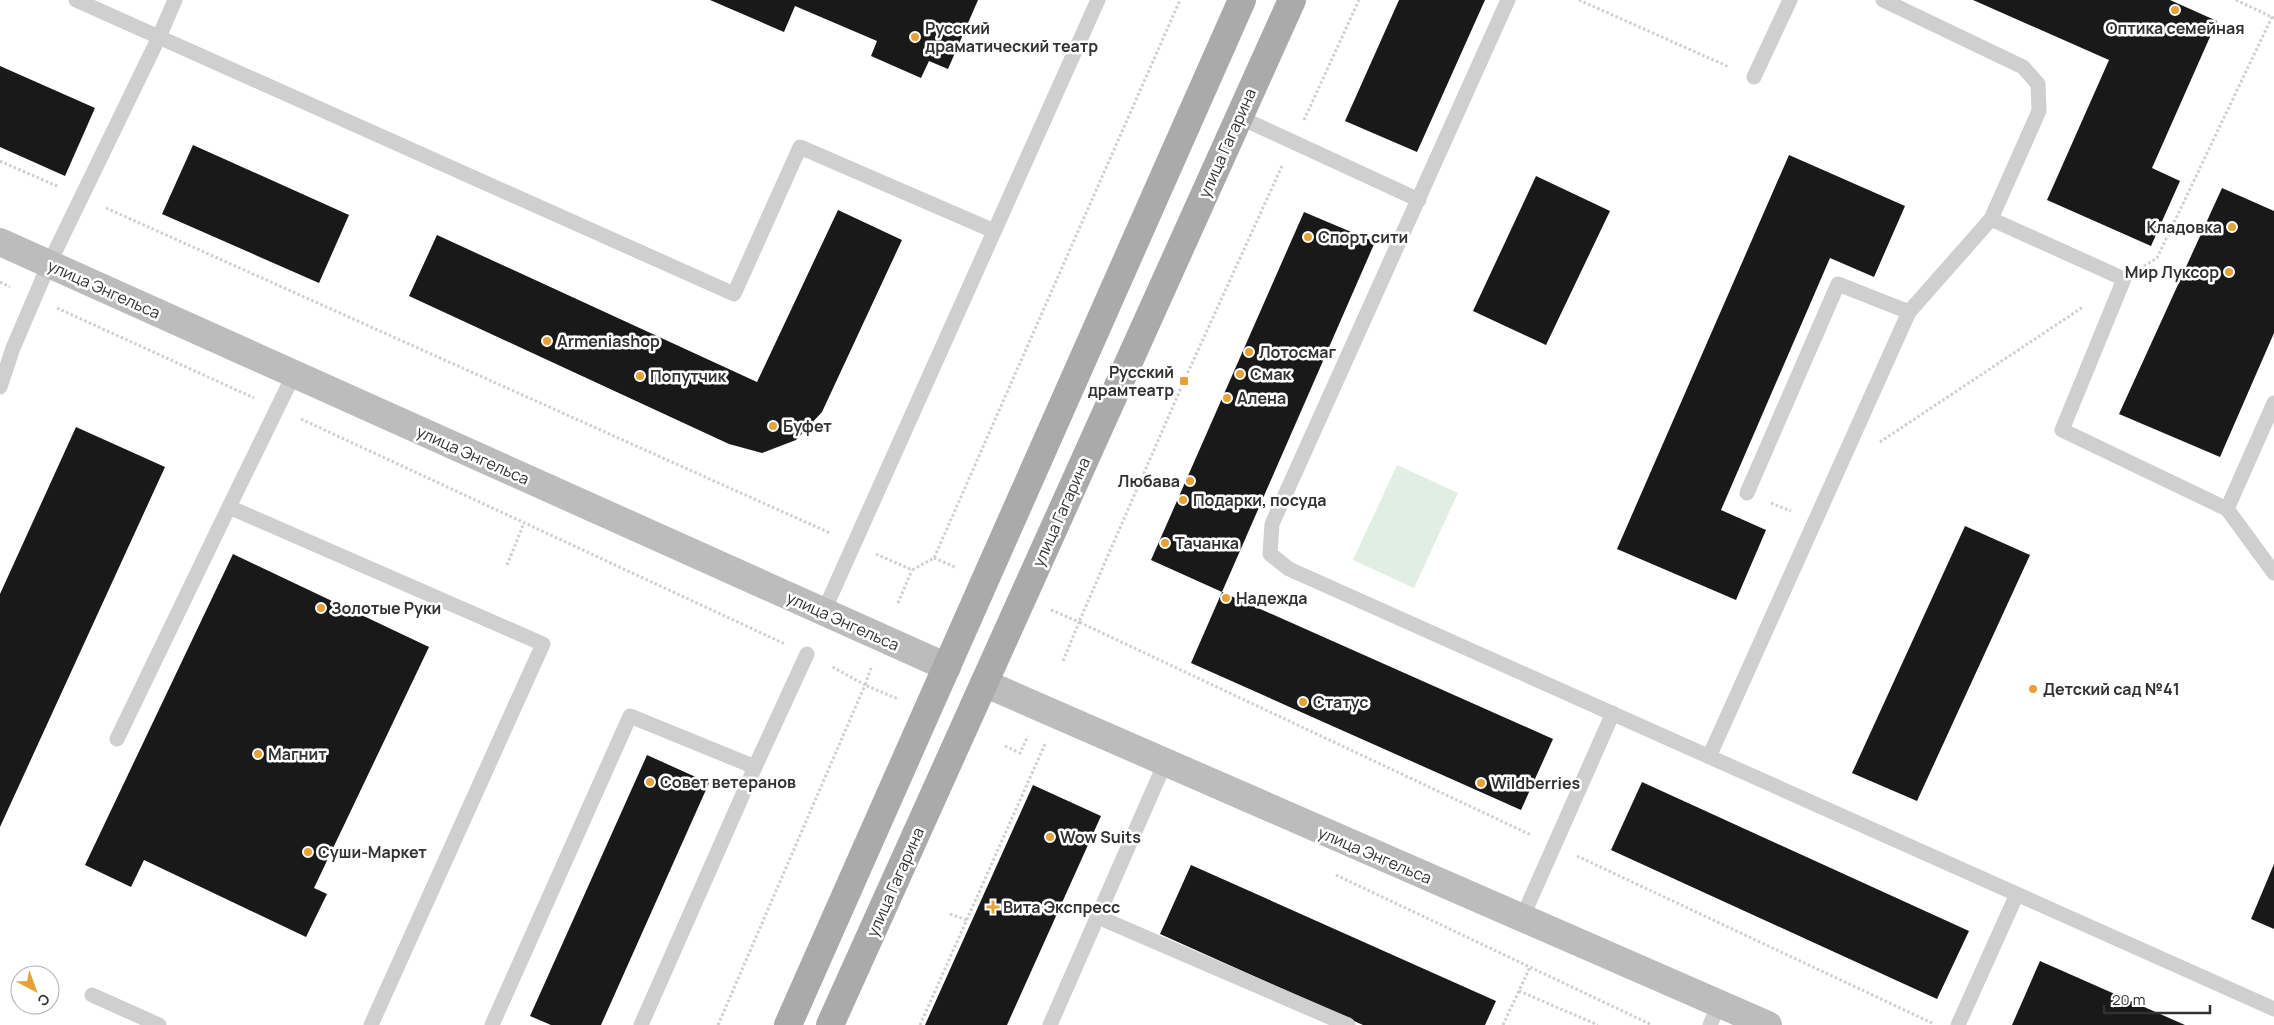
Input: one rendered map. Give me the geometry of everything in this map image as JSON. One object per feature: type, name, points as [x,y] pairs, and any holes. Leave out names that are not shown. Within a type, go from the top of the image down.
[{"type":"main road","points":[[788,1025],[1242,0]]},
{"type":"main road","name":"улица Гагарина","points":[[830,1025],[1292,0]]},
{"type":"main road","points":[[947,667],[984,683]]},
{"type":"street","name":"улица Энгельса","points":[[0,242],[823,613],[947,667]]},
{"type":"street","name":"улица Энгельса","points":[[984,683],[1522,918],[1714,1014],[1768,1025]]},
{"type":"lane","points":[[76,0],[734,294],[800,147],[994,231]]},
{"type":"lane","points":[[0,387],[33,298],[83,198],[176,0]]},
{"type":"lane","points":[[823,613],[1098,0]]},
{"type":"lane","points":[[1508,0],[1272,524],[1270,554],[1289,569],[2274,1008]]},
{"type":"lane","points":[[1754,77],[1790,0]]},
{"type":"lane","points":[[1709,756],[1909,312],[1992,219],[2039,111],[2038,84],[2024,67],[1883,0]]},
{"type":"lane","points":[[1239,117],[1419,200]]},
{"type":"lane","points":[[1992,219],[2124,279],[2062,430],[2227,509],[2274,573]]},
{"type":"lane","points":[[1747,493],[1838,284],[1909,312]]},
{"type":"lane","points":[[118,739],[294,374]]},
{"type":"lane","points":[[2227,509],[2274,403]]},
{"type":"lane","points":[[229,507],[543,644],[372,1025]]},
{"type":"lane","points":[[641,1025],[807,654]]},
{"type":"lane","points":[[1522,918],[1613,713]]},
{"type":"lane","points":[[492,1025],[630,716],[755,767]]},
{"type":"lane","points":[[1050,1025],[1164,763]]},
{"type":"lane","points":[[1958,1025],[2017,894]]},
{"type":"lane","points":[[1098,917],[1348,1025]]},
{"type":"lane","points":[[92,995],[159,1025]]},
{"type":"path","points":[[898,604],[912,570],[934,558],[1180,0]]},
{"type":"path","points":[[1579,0],[1754,77]]},
{"type":"path","points":[[2124,279],[2157,258],[2273,18],[2236,0]]},
{"type":"path","points":[[0,160],[912,570]]},
{"type":"path","points":[[0,282],[278,408],[807,654],[865,685],[901,701]]},
{"type":"path","points":[[1843,457],[1866,451],[2084,306]]},
{"type":"path","points":[[1747,493],[1816,519]]},
{"type":"path","points":[[507,565],[524,523]]},
{"type":"path","points":[[1046,608],[1079,622],[1063,661]]},
{"type":"path","points":[[718,1025],[874,663]]},
{"type":"path","points":[[1005,746],[1020,753],[1029,734],[1038,737]]},
{"type":"path","points":[[920,1025],[1046,741]]},
{"type":"path","points":[[1333,873],[1652,1025]]},
{"type":"path","points":[[950,914],[967,920]]},
{"type":"path","points":[[1504,1025],[1530,967]]},
{"type":"path","points":[[1519,991],[1598,1025]]},
{"type":"shaded area","points":[[1397,465],[1458,493],[1414,588],[1353,560]]},
{"type":"building","name":"Русский драматический театр","points":[[710,0],[978,0],[948,69],[929,61],[921,78],[871,56],[877,41],[795,6],[784,32]]},
{"type":"building","points":[[1399,0],[1485,0],[1417,152],[1345,121]]},
{"type":"building","points":[[1973,0],[2170,0],[2217,21],[2152,168],[2180,181],[2151,246],[2047,200],[2109,60]]},
{"type":"building","points":[[0,66],[95,108],[65,176],[0,147]]},
{"type":"building","points":[[193,145],[349,215],[319,283],[162,214]]},
{"type":"building","points":[[1789,155],[1905,206],[1874,277],[1830,258],[1721,510],[1766,530],[1736,600],[1617,549]]},
{"type":"building","points":[[1536,176],[1610,211],[1546,345],[1473,311]]},
{"type":"building","name":"Мир Луксор","points":[[2222,188],[2274,211],[2274,333],[2220,457],[2119,414]]},
{"type":"building","points":[[838,210],[902,240],[822,412],[796,440],[762,453],[729,444],[409,296],[437,235],[757,382]]},
{"type":"building","points":[[1304,212],[1375,242],[1222,592],[1151,560]]},
{"type":"building","points":[[76,427],[165,467],[0,827],[0,594]]},
{"type":"building","points":[[1965,526],[2030,555],[1917,801],[1852,773]]},
{"type":"building","name":"Магнит","points":[[233,554],[429,647],[314,888],[327,894],[306,937],[144,860],[131,887],[85,865]]},
{"type":"building","points":[[1222,592],[1553,739],[1521,810],[1191,663]]},
{"type":"building","points":[[647,755],[709,783],[601,1025],[551,1025],[530,1016]]},
{"type":"building","points":[[1642,782],[1969,931],[1937,999],[1611,850]]},
{"type":"building","points":[[1033,785],[1101,816],[1007,1025],[925,1025]]},
{"type":"building","points":[[2274,864],[2274,929],[2251,919]]},
{"type":"building","points":[[1191,865],[1496,1001],[1485,1025],[1363,1025],[1160,934]]},
{"type":"building","points":[[2040,961],[2185,1025],[2012,1025]]},
{"type":"place","name":"Оптика семейная","points":[[2175,10]]},
{"type":"place","name":"Русский драматический театр","points":[[915,37]]},
{"type":"place","name":"Кладовка","points":[[2232,227]]},
{"type":"place","name":"Спорт сити","points":[[1308,237]]},
{"type":"place","name":"Мир Луксор","points":[[2229,272]]},
{"type":"place","name":"Armeniashop","points":[[547,341]]},
{"type":"place","name":"Лотосмаг","points":[[1249,352]]},
{"type":"place","name":"Смак","points":[[1240,374]]},
{"type":"place","name":"Попутчик","points":[[640,376]]},
{"type":"place","name":"Русский драмтеатр","points":[[1184,381]]},
{"type":"place","name":"Алена","points":[[1227,398]]},
{"type":"place","name":"Буфет","points":[[773,426]]},
{"type":"place","name":"Любава","points":[[1190,481]]},
{"type":"place","name":"Подарки, посуда","points":[[1183,500]]},
{"type":"place","name":"Тачанка","points":[[1165,543]]},
{"type":"place","name":"Надежда","points":[[1226,598]]},
{"type":"place","name":"Золотые Руки","points":[[321,608]]},
{"type":"place","name":"Детский сад №41","points":[[2033,689]]},
{"type":"place","name":"Статус","points":[[1303,702]]},
{"type":"place","name":"Магнит","points":[[258,754]]},
{"type":"place","name":"Совет ветеранов","points":[[650,782]]},
{"type":"place","name":"Wildberries","points":[[1481,783]]},
{"type":"place","name":"Wow Suits","points":[[1050,837]]},
{"type":"place","name":"Суши-Маркет","points":[[308,852]]},
{"type":"place","name":"Вита Экспресс","points":[[993,907]]}]
